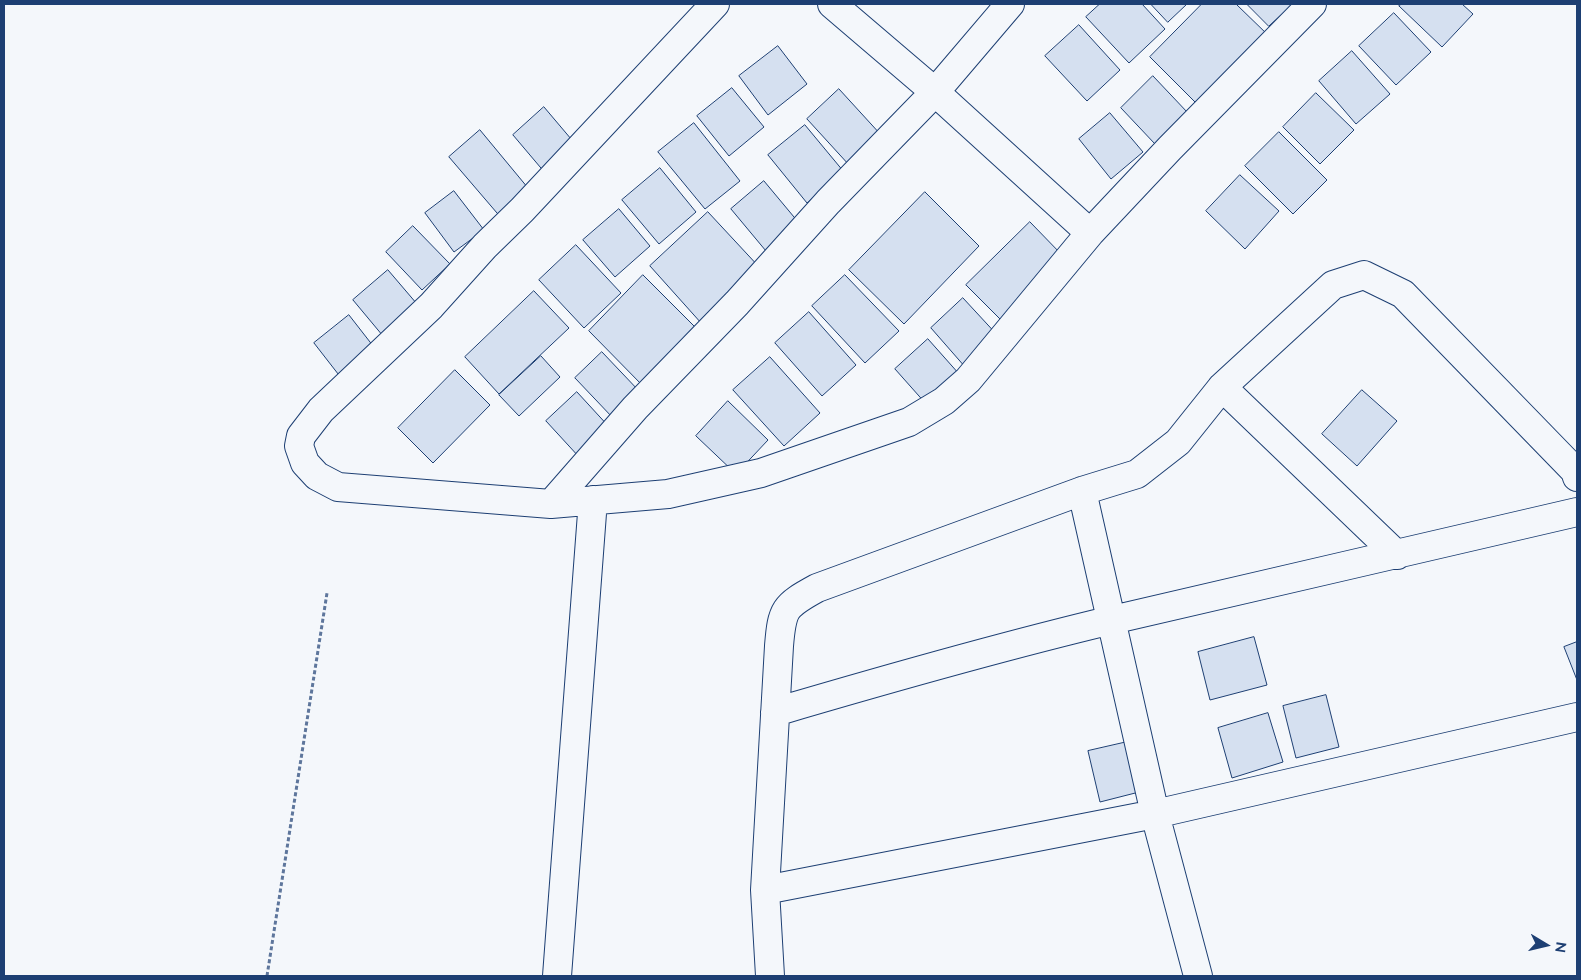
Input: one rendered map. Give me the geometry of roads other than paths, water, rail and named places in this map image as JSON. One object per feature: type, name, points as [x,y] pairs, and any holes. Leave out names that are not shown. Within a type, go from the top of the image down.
[{"type":"street","points":[[714,4],[522,210],[484,246],[431,306],[321,410],[301,436],[299,446],[305,463],[317,476],[338,487],[552,504],[668,494],[761,473],[909,422],[944,401],[968,380],[1090,232],[1312,4]]},
{"type":"street","points":[[832,4],[935,92],[1090,232]]},
{"type":"street","points":[[552,504],[635,408],[737,304],[828,202],[935,92],[1010,4]]},
{"type":"street","points":[[770,976],[765,890],[782,620],[789,605],[800,597],[817,588],[1082,491],[1137,474],[1178,442],[1222,387],[1334,284],[1364,275],[1403,294],[1575,471],[1577,477]]},
{"type":"street","points":[[1222,387],[1397,555]]},
{"type":"street","points":[[1082,491],[1155,814],[1198,976]]},
{"type":"street","points":[[557,976],[593,500]]},
{"type":"street","points":[[775,712],[916,670],[1110,620],[1577,512]]},
{"type":"street","points":[[765,890],[1155,814],[1577,717]]}]
